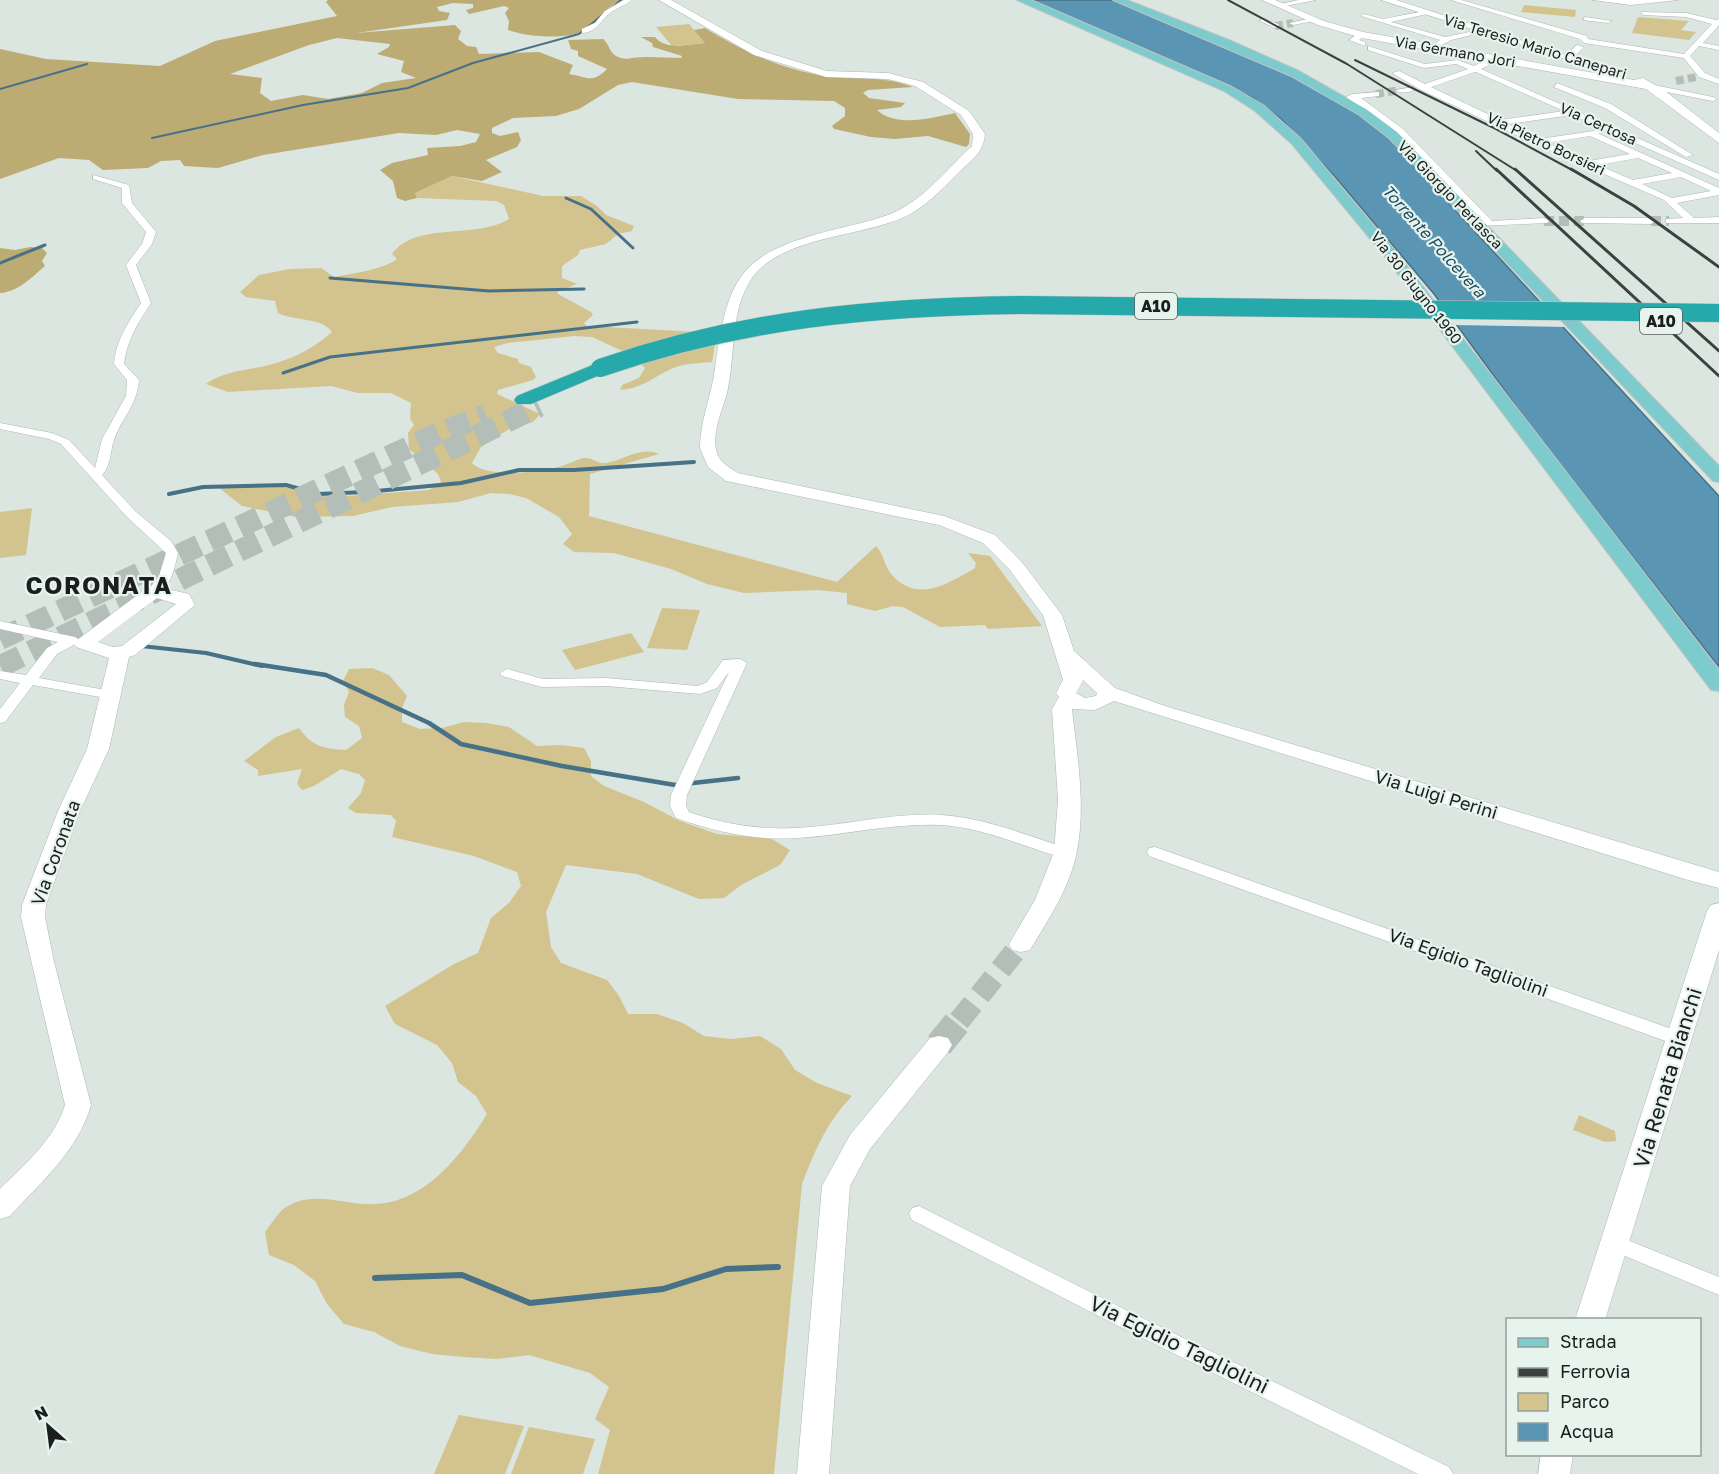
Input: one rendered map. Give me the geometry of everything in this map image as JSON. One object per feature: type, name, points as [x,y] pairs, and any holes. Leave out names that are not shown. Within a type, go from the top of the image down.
[{"type":"highway","name":"A10","points":[[531,403],[665,346],[733,328],[835,312],[914,306],[1022,305],[1719,313]]},
{"type":"highway","name":"A10","points":[[605,371],[760,332],[828,322],[913,315],[1049,314],[1719,322]]},
{"type":"main road","points":[[664,0],[758,53],[826,74],[888,76],[919,84],[964,113],[979,134],[978,147],[909,210],[887,220],[782,251],[765,260],[748,274],[737,296],[725,337],[720,387],[709,443],[713,462],[732,477],[944,521],[977,533],[1000,549],[1052,615],[1065,651],[1090,693],[1065,738],[1068,826],[1064,853],[1041,914],[1022,944]]},
{"type":"main road","name":"Via 30 Giugno 1960","points":[[1022,0],[1228,89],[1259,108],[1296,141],[1391,255],[1719,685]]},
{"type":"main road","name":"Via Giorgio Perlasca","points":[[1118,0],[1272,62],[1348,97],[1393,135],[1484,224],[1719,477]]},
{"type":"main road","name":"Via Germano Jori","points":[[1267,0],[1362,40],[1494,59],[1649,86]]},
{"type":"main road","name":"Via Teresio Mario Canepari","points":[[1386,0],[1633,78],[1649,86],[1719,139]]},
{"type":"main road","points":[[1622,83],[1630,82],[1633,78]]},
{"type":"main road","points":[[154,592],[182,598],[186,605],[128,651],[120,654],[77,642],[154,592]]},
{"type":"main road","name":"Via Coronata","points":[[0,1208],[67,1133],[76,1117],[78,1105],[42,962],[33,917],[34,905],[69,811],[99,749],[120,654]]},
{"type":"main road","name":"Via Luigi Perini","points":[[1090,693],[1158,710],[1717,884]]},
{"type":"main road","name":"Via Renata Bianchi","points":[[1591,1318],[1718,919]]},
{"type":"main road","points":[[813,1474],[836,1185],[860,1142],[939,1045]]},
{"type":"main road","points":[[1554,1474],[1557,1456]]},
{"type":"street","points":[[585,31],[597,24],[607,12],[629,0]]},
{"type":"street","points":[[1278,5],[1313,0]]},
{"type":"street","points":[[1456,1],[1468,0]]},
{"type":"street","points":[[1596,0],[1631,3],[1675,0]]},
{"type":"street","points":[[1456,1],[1587,35],[1686,56],[1707,75],[1719,82]]},
{"type":"street","points":[[1381,22],[1425,13]]},
{"type":"street","points":[[1643,13],[1686,15],[1718,22]]},
{"type":"street","points":[[1364,16],[1447,40]]},
{"type":"street","points":[[1585,19],[1587,35]]},
{"type":"street","points":[[1262,20],[1275,26]]},
{"type":"street","points":[[1293,23],[1313,20]]},
{"type":"street","points":[[1569,57],[1587,35],[1608,21]]},
{"type":"street","points":[[1686,56],[1718,22]]},
{"type":"street","points":[[1431,49],[1447,40],[1484,31]]},
{"type":"street","points":[[1706,35],[1718,37]]},
{"type":"street","points":[[1698,44],[1719,48]]},
{"type":"street","name":"Via Certosa","points":[[1371,48],[1424,66],[1457,62],[1719,177]]},
{"type":"street","points":[[1424,87],[1476,70],[1494,59]]},
{"type":"street","name":"Via Pietro Borsieri","points":[[1396,73],[1538,142],[1672,201],[1691,220]]},
{"type":"street","points":[[1649,86],[1676,81]]},
{"type":"street","points":[[1557,85],[1608,106],[1709,168],[1704,171],[1630,183]]},
{"type":"street","points":[[1649,86],[1713,99]]},
{"type":"street","points":[[1400,90],[1411,89]]},
{"type":"street","points":[[1348,97],[1376,94]]},
{"type":"street","points":[[1499,123],[1608,106]]},
{"type":"street","points":[[1538,142],[1612,130]]},
{"type":"street","points":[[1590,134],[1719,191]]},
{"type":"street","points":[[1587,164],[1659,151]]},
{"type":"street","points":[[96,177],[126,187],[127,203],[152,232],[147,244],[130,266],[146,303],[126,330],[120,357],[119,364],[133,380],[132,396],[113,427],[101,469],[96,474]]},
{"type":"street","points":[[1672,201],[1719,191]]},
{"type":"street","points":[[1669,221],[1719,220]]},
{"type":"street","points":[[1484,224],[1544,221]]},
{"type":"street","points":[[1586,221],[1651,221]]},
{"type":"street","points":[[0,426],[65,442],[125,507],[166,544],[172,553],[166,576],[154,592]]},
{"type":"street","points":[[0,625],[77,642]]},
{"type":"street","points":[[0,719],[52,651],[77,642]]},
{"type":"street","points":[[507,673],[542,682],[597,682],[700,690],[712,685],[728,663],[740,663],[679,795],[678,806],[682,815],[697,821],[741,831],[810,833],[884,822],[943,820],[1064,853]]},
{"type":"street","points":[[0,675],[111,695]]},
{"type":"street","name":"Via Egidio Tagliolini","points":[[1155,852],[1680,1039]]},
{"type":"street","name":"Via Egidio Tagliolini","points":[[919,1214],[1124,1319],[1441,1474]]},
{"type":"street","points":[[1614,1244],[1719,1286]]},
{"type":"green space","points":[[1524,5],[1576,10],[1575,17],[1521,12]]},
{"type":"green space","points":[[1638,17],[1689,21],[1681,30],[1696,32],[1689,40],[1632,33]]},
{"type":"green space","points":[[689,24],[705,43],[672,46],[656,27]]},
{"type":"green space","points":[[452,176],[543,196],[581,196],[606,215],[634,226],[632,231],[618,234],[606,244],[580,250],[578,255],[562,266],[562,278],[577,284],[558,291],[558,294],[591,312],[593,315],[584,323],[587,326],[717,333],[712,362],[683,365],[646,383],[620,390],[622,385],[639,378],[645,368],[629,354],[592,337],[574,336],[508,343],[494,347],[498,353],[518,359],[519,363],[531,367],[536,377],[533,380],[498,390],[497,394],[540,414],[533,422],[509,429],[481,447],[472,463],[490,471],[515,473],[553,468],[584,458],[606,463],[639,453],[659,454],[590,474],[589,516],[837,582],[876,546],[892,575],[902,584],[923,589],[955,580],[975,568],[976,563],[968,553],[990,556],[1042,626],[988,629],[985,625],[940,627],[903,607],[893,606],[875,611],[847,604],[847,593],[818,590],[744,593],[707,584],[671,569],[614,553],[574,552],[563,544],[572,534],[559,517],[526,498],[509,494],[491,493],[458,502],[392,507],[353,516],[296,517],[242,506],[218,487],[266,486],[301,489],[333,497],[429,490],[441,482],[438,474],[409,449],[408,433],[414,425],[410,418],[411,403],[391,393],[358,393],[331,386],[228,392],[206,384],[228,374],[286,360],[310,348],[332,332],[321,324],[278,313],[275,301],[246,297],[240,292],[259,275],[290,269],[321,268],[334,277],[367,271],[392,263],[397,259],[392,254],[402,244],[415,238],[430,234],[479,229],[509,219],[504,205],[497,201],[417,198],[415,193]]},
{"type":"green space","points":[[32,508],[26,555],[0,558],[0,512]]},
{"type":"green space","points":[[662,608],[700,610],[687,650],[647,648]]},
{"type":"green space","points":[[631,633],[644,652],[575,670],[562,650]]},
{"type":"green space","points":[[372,668],[389,675],[407,696],[402,708],[402,722],[420,729],[442,728],[464,722],[486,723],[509,727],[537,746],[561,745],[584,748],[591,761],[591,776],[604,786],[644,802],[680,821],[717,834],[772,839],[790,850],[780,865],[741,885],[724,898],[699,899],[637,874],[566,865],[546,912],[551,947],[561,963],[607,980],[619,996],[628,1014],[657,1014],[683,1023],[704,1036],[731,1039],[760,1036],[781,1049],[795,1070],[817,1083],[852,1096],[835,1116],[822,1137],[802,1184],[774,1474],[598,1474],[610,1430],[595,1419],[609,1387],[590,1373],[529,1355],[497,1359],[464,1357],[432,1354],[400,1346],[374,1332],[344,1324],[327,1304],[315,1281],[294,1265],[269,1255],[265,1232],[286,1207],[308,1199],[376,1204],[411,1195],[427,1185],[455,1159],[487,1114],[476,1096],[458,1082],[452,1063],[437,1045],[395,1024],[385,1006],[454,964],[478,953],[491,918],[509,903],[521,886],[517,872],[474,856],[392,837],[396,821],[391,815],[356,813],[348,808],[361,793],[365,780],[359,774],[341,769],[314,786],[302,790],[297,784],[302,769],[258,776],[258,770],[244,761],[276,737],[299,728],[309,739],[320,746],[346,750],[362,738],[359,726],[345,717],[344,705],[349,692],[343,681],[349,669]]},
{"type":"green space","points":[[1579,1115],[1615,1131],[1616,1141],[1605,1142],[1573,1130]]},
{"type":"green space","points":[[459,1415],[524,1426],[505,1474],[434,1474]]},
{"type":"green space","points":[[529,1427],[595,1439],[583,1474],[511,1474]]},
{"type":"shaded area","points":[[328,0],[621,0],[608,9],[590,28],[572,35],[538,36],[508,30],[509,21],[505,13],[509,8],[504,6],[469,14],[466,10],[473,8],[473,4],[453,3],[437,7],[439,11],[450,13],[447,20],[356,33],[455,25],[461,31],[458,39],[467,46],[476,47],[479,54],[539,52],[573,65],[569,74],[593,78],[607,69],[578,56],[578,51],[571,49],[568,40],[603,39],[613,53],[623,58],[681,58],[682,56],[653,47],[652,43],[641,37],[655,37],[671,45],[705,43],[694,30],[705,28],[746,51],[791,68],[821,75],[879,79],[913,87],[868,90],[863,93],[869,98],[905,103],[901,107],[877,110],[894,119],[914,120],[955,113],[970,134],[969,144],[966,147],[928,136],[895,139],[871,137],[834,129],[832,126],[845,116],[845,108],[834,101],[738,99],[632,82],[618,85],[579,109],[556,116],[513,118],[492,128],[492,133],[500,136],[518,132],[521,140],[517,147],[486,160],[502,172],[482,181],[452,176],[415,193],[417,198],[405,201],[397,198],[393,181],[380,170],[392,163],[428,155],[427,148],[460,146],[476,142],[480,134],[457,130],[436,135],[399,133],[263,155],[218,168],[184,166],[180,160],[161,161],[148,168],[103,170],[89,160],[59,158],[0,179],[0,49],[46,59],[160,66],[215,41],[337,16],[326,2]],"holes":[[[337,38],[390,44],[377,54],[404,61],[401,72],[416,78],[382,83],[362,93],[328,99],[303,95],[271,101],[260,93],[262,78],[230,74],[309,45]]]},
{"type":"shaded area","points":[[30,247],[42,248],[47,253],[42,261],[45,266],[19,287],[0,293],[0,248],[15,250]]},
{"type":"water","name":"Torrente Polcevera","points":[[1030,0],[1112,0],[1247,55],[1330,93],[1385,134],[1719,496],[1719,667],[1535,432],[1434,294],[1336,178],[1281,119],[1254,99],[1223,84]]},
{"type":"pier","points":[[1437,304],[1548,305],[1568,327],[1453,325]]},
{"type":"waterway","points":[[152,138],[303,105],[408,88],[473,63],[579,34],[621,0]]},
{"type":"waterway","points":[[0,89],[87,64]]},
{"type":"waterway","points":[[566,198],[591,209],[633,248]]},
{"type":"waterway","points":[[0,263],[45,245]]},
{"type":"waterway","points":[[330,278],[489,291],[584,289]]},
{"type":"waterway","points":[[283,373],[330,357],[637,322]]},
{"type":"waterway","points":[[169,494],[203,487],[286,485],[318,494],[366,492],[461,483],[519,470],[574,470],[694,462]]},
{"type":"waterway","points":[[141,646],[206,653],[262,666]]},
{"type":"waterway","points":[[255,664],[326,675],[429,723],[461,744],[562,766],[675,785],[738,778]]},
{"type":"waterway","points":[[375,1278],[462,1275],[530,1303],[663,1289],[726,1269],[778,1267]]},
{"type":"tunnel","points":[[1275,26],[1293,23]]},
{"type":"tunnel","points":[[1676,81],[1696,77]]},
{"type":"tunnel","points":[[1376,94],[1400,90]]},
{"type":"tunnel","points":[[1544,221],[1585,221]]},
{"type":"tunnel","points":[[1651,221],[1669,221]]},
{"type":"tunnel","points":[[1,666],[539,406]]},
{"type":"tunnel","points":[[0,639],[439,433],[486,415]]},
{"type":"tunnel","points":[[0,666],[4,664]]},
{"type":"tunnel","points":[[959,1021],[1021,944]]},
{"type":"tunnel","points":[[939,1045],[960,1019]]},
{"type":"railway","points":[[1228,0],[1347,64],[1517,171]]},
{"type":"railway","points":[[1355,60],[1496,129],[1574,171]]},
{"type":"railway","points":[[1476,151],[1497,171]]},
{"type":"railway","points":[[1496,169],[1719,376]]},
{"type":"railway","points":[[1515,169],[1719,351]]},
{"type":"railway","points":[[1571,169],[1634,206],[1719,267]]},
{"type":"district","name":"CORONATA","points":[[99,586]]}]
